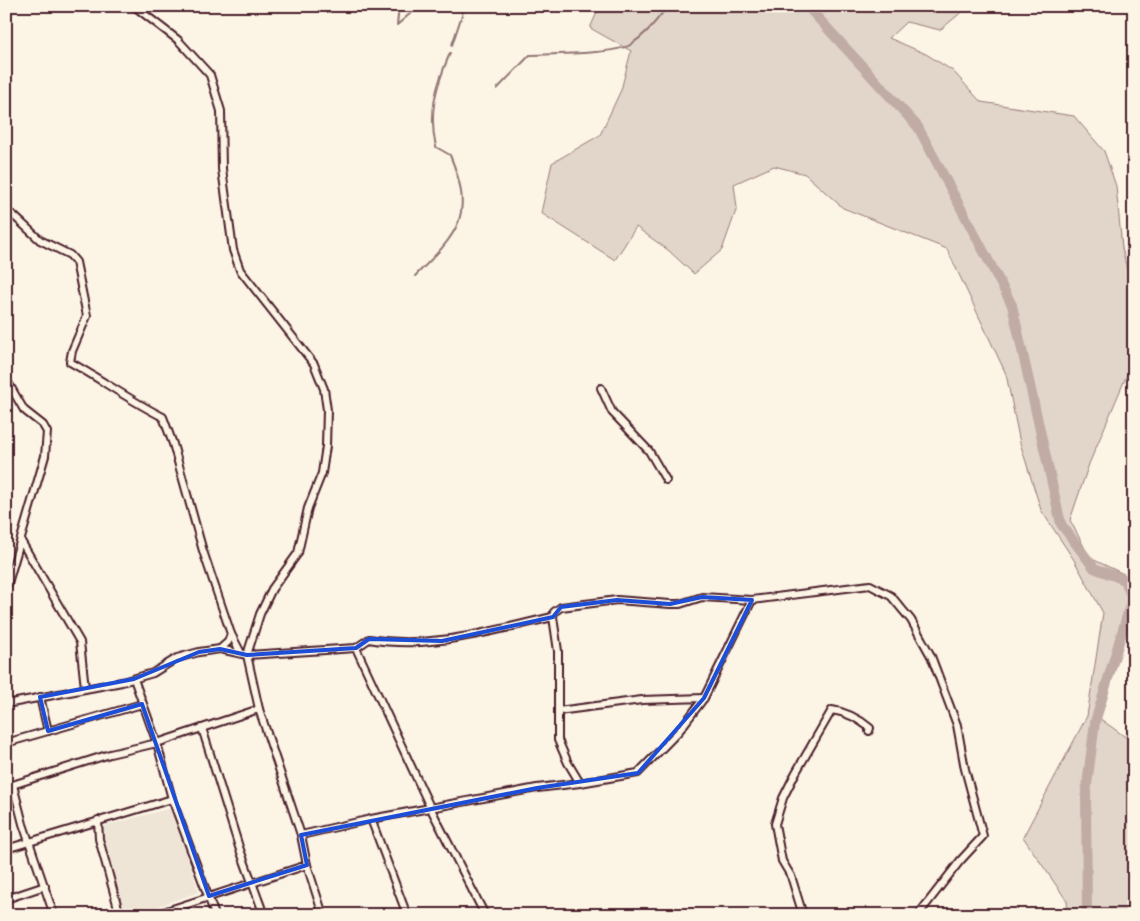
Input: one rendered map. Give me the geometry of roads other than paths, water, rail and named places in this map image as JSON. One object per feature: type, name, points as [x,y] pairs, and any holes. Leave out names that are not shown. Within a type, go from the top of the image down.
[{"type":"street","points":[[134,6],[178,40],[210,75],[221,111],[222,170],[233,250],[240,270],[314,364],[324,389],[326,428],[322,473],[308,508],[298,553],[272,589],[244,654]]},
{"type":"street","points":[[6,212],[13,215],[40,240],[70,255],[76,262],[87,316],[72,350],[70,362],[113,387],[132,402],[163,418],[173,444],[203,551],[231,634],[244,654],[259,709],[301,836],[307,865],[323,915]]},
{"type":"street","points":[[6,379],[24,410],[43,425],[47,432],[45,456],[22,541],[6,590]]},
{"type":"street","points":[[601,388],[612,412],[649,451],[666,480]]},
{"type":"street","points":[[22,541],[80,642],[85,688]]},
{"type":"street","points":[[580,783],[568,763],[558,740],[558,650],[554,612],[560,607],[617,600],[680,604],[702,598],[752,600],[870,585],[891,596],[911,620],[931,656],[957,725],[965,769],[983,836],[960,861],[918,915]]},
{"type":"street","points":[[301,836],[371,819],[537,788],[638,774],[680,731],[704,698],[752,600]]},
{"type":"street","points":[[6,704],[134,679],[153,673],[177,658],[220,649],[244,654],[356,648],[369,638],[384,641],[442,641],[471,637],[499,629],[554,618]]},
{"type":"street","points":[[220,649],[228,642],[231,634]]},
{"type":"street","points":[[356,648],[431,809],[485,915]]},
{"type":"street","points":[[134,679],[157,743],[172,800],[215,915]]},
{"type":"street","points":[[40,697],[48,730]]},
{"type":"street","points":[[558,711],[642,700],[704,698]]},
{"type":"street","points":[[6,743],[142,704]]},
{"type":"street","points":[[54,915],[10,786],[110,754],[157,743],[259,709]]},
{"type":"street","points":[[803,915],[791,876],[782,861],[775,824],[783,798],[832,710],[840,711],[860,720],[870,728],[869,731]]},
{"type":"street","points":[[202,728],[251,883],[264,915]]},
{"type":"street","points":[[6,848],[172,800]]},
{"type":"street","points":[[371,819],[407,915]]},
{"type":"street","points":[[98,820],[99,839],[120,915]]},
{"type":"street","points":[[154,915],[307,865]]},
{"type":"street","points":[[6,899],[45,886]]},
{"type":"waterway","points":[[399,6],[397,25],[419,6]]},
{"type":"waterway","points":[[452,45],[463,12],[453,6]]},
{"type":"waterway","points":[[497,89],[530,55],[597,52],[630,45],[646,32],[668,6]]},
{"type":"waterway","points":[[807,6],[918,127],[1012,305],[1061,524],[1094,568],[1125,580],[1132,599],[1095,722],[1086,793],[1087,915]]},
{"type":"waterway","points":[[415,276],[443,247],[452,234],[462,208],[461,193],[450,155],[436,147],[433,122],[437,88],[450,53]]}]
